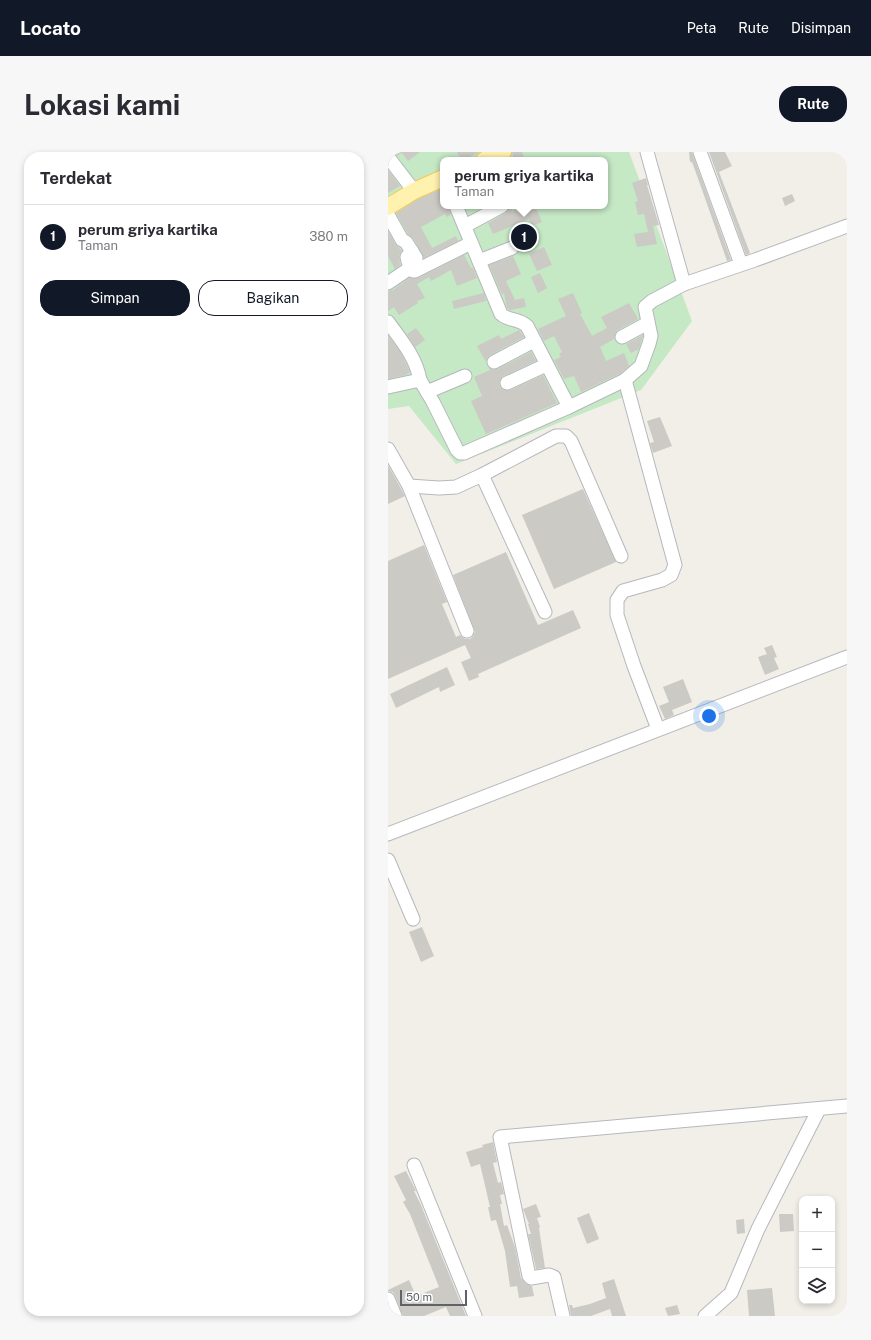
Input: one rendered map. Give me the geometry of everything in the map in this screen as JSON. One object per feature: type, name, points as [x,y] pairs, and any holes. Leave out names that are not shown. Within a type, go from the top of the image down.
[{"type":"main road","points":[[491,157],[503,152]]},
{"type":"main road","points":[[388,207],[414,191],[440,179]]},
{"type":"street","points":[[647,152],[684,284]]},
{"type":"street","points":[[700,152],[741,264]]},
{"type":"street","points":[[388,157],[414,191]]},
{"type":"street","points":[[457,209],[501,314],[507,318],[522,322],[527,326],[569,407]]},
{"type":"street","points":[[465,226],[496,209]]},
{"type":"street","points":[[388,215],[402,240],[406,242],[412,251],[416,267]]},
{"type":"street","points":[[388,322],[411,354],[417,367],[420,380],[448,434],[460,453],[468,452],[625,380],[641,366],[649,344],[651,336],[645,310],[646,305],[652,301],[684,284],[847,226]]},
{"type":"street","points":[[388,283],[416,267],[471,243]]},
{"type":"street","points":[[479,262],[512,248]]},
{"type":"street","points":[[622,337],[648,324]]},
{"type":"street","points":[[494,362],[534,341]]},
{"type":"street","points":[[507,383],[546,365]]},
{"type":"street","points":[[427,392],[465,376]]},
{"type":"street","points":[[388,387],[420,380]]},
{"type":"street","points":[[625,380],[675,565],[671,575],[662,580],[623,592],[617,600],[617,615],[634,666],[658,729]]},
{"type":"street","points":[[409,486],[439,488],[456,487],[556,436],[566,436],[571,441],[621,556]]},
{"type":"street","points":[[388,449],[409,486],[467,631]]},
{"type":"street","points":[[482,475],[545,612]]},
{"type":"street","points":[[388,834],[847,657]]},
{"type":"street","points":[[388,860],[413,919]]},
{"type":"street","points":[[562,1316],[554,1277],[549,1274],[531,1278],[529,1276],[500,1137],[847,1106]]},
{"type":"street","points":[[705,1316],[731,1293],[758,1229],[819,1109]]},
{"type":"street","points":[[414,1165],[475,1316]]},
{"type":"street","points":[[388,1299],[396,1316]]},
{"type":"green space","points":[[388,152],[629,152],[692,321],[641,390],[456,464],[409,406],[388,409]]},
{"type":"building","points":[[394,152],[420,152],[408,161],[402,153],[397,156]]},
{"type":"building","points":[[457,152],[479,152],[470,157],[460,157]]},
{"type":"building","points":[[512,152],[522,152],[524,157],[513,157]]},
{"type":"building","points":[[689,152],[692,152],[731,260],[727,261],[692,162],[690,162]]},
{"type":"building","points":[[709,152],[725,152],[732,166],[719,172],[750,253],[746,255]]},
{"type":"building","points":[[388,170],[400,186],[388,193]]},
{"type":"building","points":[[646,178],[659,225],[653,226],[657,244],[637,247],[634,234],[648,232],[644,214],[638,215],[635,202],[638,201],[632,183]]},
{"type":"building","points":[[440,189],[440,209],[449,209],[451,214],[447,217],[445,214],[421,227],[432,248],[456,236],[458,241],[424,258],[413,238],[408,234],[396,213],[418,199]]},
{"type":"building","points":[[792,194],[795,201],[785,206],[782,198]]},
{"type":"building","points":[[509,209],[511,209],[512,211],[516,209],[536,209],[542,222],[532,226],[529,219],[493,234],[488,223],[506,213]]},
{"type":"building","points":[[388,231],[395,244],[402,251],[399,255],[400,265],[395,269],[388,256]]},
{"type":"building","points":[[544,247],[552,265],[537,271],[529,254]]},
{"type":"building","points":[[464,255],[471,268],[473,268],[477,278],[457,286],[451,270],[431,281],[429,277],[417,284],[425,298],[417,301],[418,303],[399,315],[394,307],[388,311],[388,291],[393,290],[409,278],[419,278]]},
{"type":"building","points":[[513,256],[521,274],[506,281],[515,300],[524,298],[526,307],[510,310],[507,308],[504,293],[502,295],[489,265]]},
{"type":"building","points":[[540,273],[547,288],[538,293],[531,277]]},
{"type":"building","points":[[484,293],[486,301],[454,309],[452,301]]},
{"type":"building","points":[[573,293],[582,313],[580,314],[592,336],[607,328],[601,317],[629,303],[638,319],[618,330],[615,333],[614,339],[600,347],[606,361],[624,353],[629,366],[621,373],[581,392],[574,376],[564,379],[554,360],[561,357],[559,354],[562,352],[554,336],[544,341],[538,329],[566,316],[558,299]]},
{"type":"building","points":[[416,328],[425,340],[415,347],[407,334]]},
{"type":"building","points":[[519,330],[524,337],[490,355],[486,362],[477,346],[499,335],[501,339]]},
{"type":"building","points":[[388,335],[401,353],[410,372],[406,375],[388,379]]},
{"type":"building","points":[[643,335],[639,349],[631,353],[626,344]]},
{"type":"building","points":[[531,352],[536,361],[503,376],[499,382],[500,387],[503,390],[510,390],[543,375],[557,403],[486,434],[471,401],[482,396],[474,377],[490,370],[489,368],[493,370],[498,369]]},
{"type":"building","points":[[660,417],[672,446],[653,453],[650,443],[654,442],[647,421]]},
{"type":"building","points":[[388,465],[405,496],[388,504]]},
{"type":"building","points":[[583,489],[616,562],[554,589],[522,515]]},
{"type":"building","points":[[424,545],[447,602],[442,604],[456,637],[460,635],[465,639],[470,639],[475,632],[453,575],[506,552],[538,625],[573,610],[581,628],[478,674],[479,677],[469,681],[461,662],[471,658],[465,645],[388,679],[388,561]]},
{"type":"building","points":[[772,645],[777,657],[774,658],[779,669],[765,675],[758,657],[767,654],[764,648]]},
{"type":"building","points":[[447,667],[455,685],[440,692],[439,687],[396,708],[390,694]]},
{"type":"building","points":[[683,679],[692,702],[672,710],[674,715],[665,719],[659,706],[669,702],[663,687]]},
{"type":"building","points":[[422,927],[434,956],[421,962],[409,932]]},
{"type":"building","points":[[493,1142],[497,1162],[493,1163],[498,1183],[501,1182],[504,1194],[500,1195],[502,1204],[500,1204],[504,1226],[507,1225],[515,1247],[521,1278],[526,1284],[532,1286],[534,1296],[519,1298],[517,1286],[510,1287],[505,1251],[496,1220],[491,1221],[488,1207],[490,1207],[480,1164],[471,1167],[466,1152],[483,1147],[482,1145]]},
{"type":"building","points":[[406,1171],[416,1191],[414,1191],[466,1316],[450,1316],[446,1307],[424,1316],[403,1316],[393,1292],[388,1291],[409,1280],[416,1296],[439,1287],[410,1214],[403,1202],[406,1200],[394,1176]]},
{"type":"building","points":[[536,1204],[541,1217],[537,1218],[540,1227],[545,1268],[536,1269],[528,1234],[531,1234],[529,1224],[523,1209]]},
{"type":"building","points":[[589,1213],[599,1239],[587,1244],[577,1218]]},
{"type":"building","points":[[779,1214],[793,1214],[794,1231],[780,1232]]},
{"type":"building","points":[[744,1219],[745,1233],[737,1234],[736,1220]]},
{"type":"building","points":[[614,1279],[626,1316],[612,1316],[610,1309],[591,1316],[571,1316],[569,1305],[572,1305],[573,1308],[606,1298],[602,1283]]},
{"type":"building","points":[[772,1288],[775,1316],[749,1316],[747,1290]]},
{"type":"building","points":[[677,1305],[680,1314],[668,1316],[665,1308]]},
{"type":"place","name":"perum griya kartika","points":[[524,237]]}]
